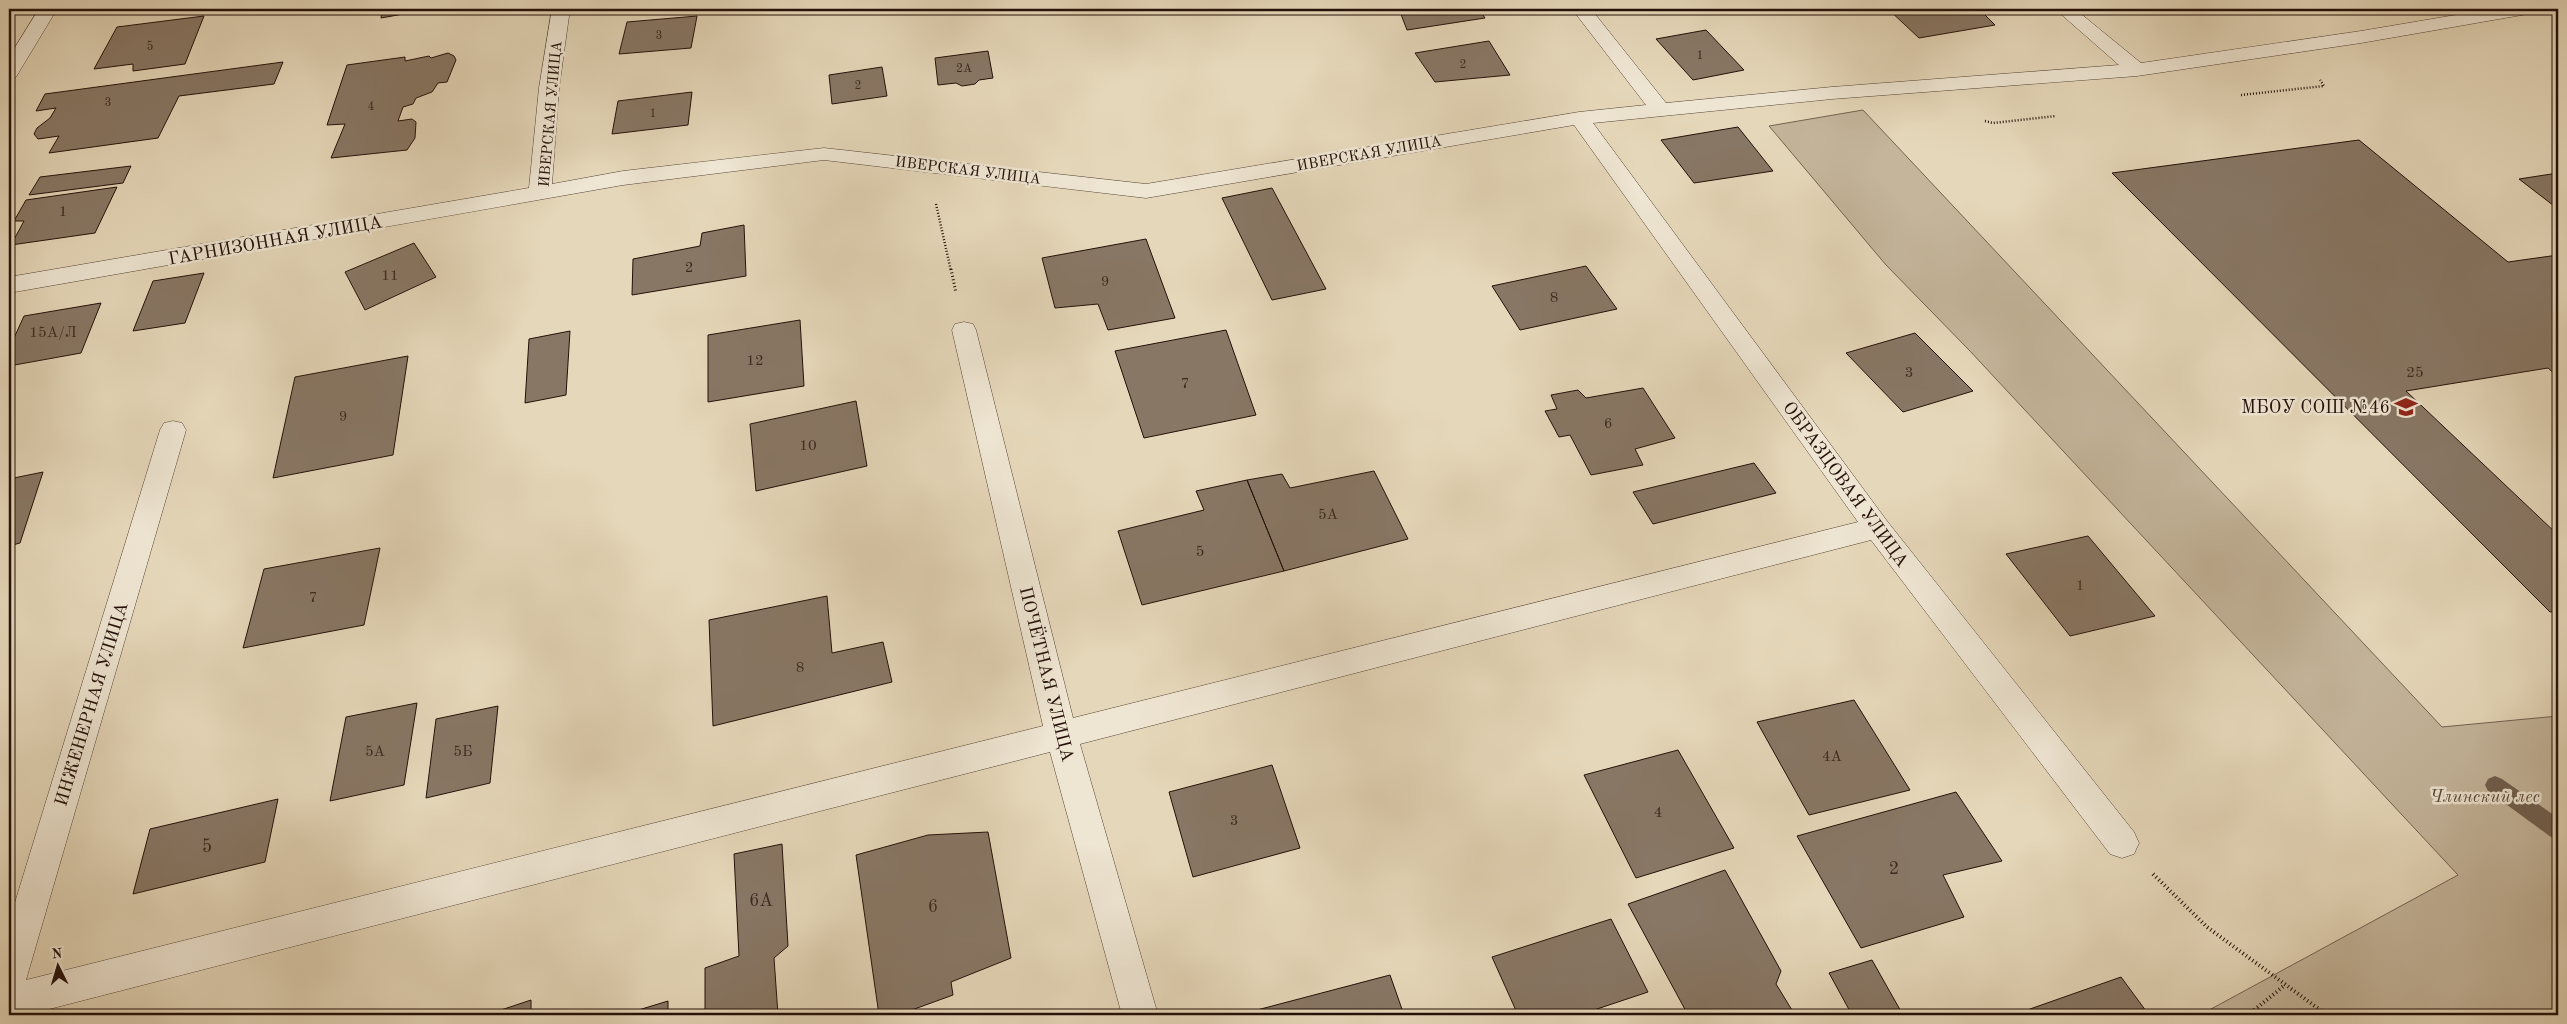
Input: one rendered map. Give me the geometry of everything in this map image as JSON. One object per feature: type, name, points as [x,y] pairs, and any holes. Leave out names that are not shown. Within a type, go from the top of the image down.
[{"type":"street","points":[[9,73],[48,9]]},
{"type":"street","name":"ИВЕРСКАЯ УЛИЦА","points":[[561,9],[549,88],[540,193],[623,178],[824,154],[1146,191],[1579,118],[1659,108],[2137,70],[2361,37],[2522,9]]},
{"type":"street","points":[[1581,9],[1659,108]]},
{"type":"street","points":[[2064,9],[2137,70]]},
{"type":"street","name":"ОБРАЗЦОВАЯ УЛИЦА","points":[[1579,118],[1648,210],[1876,528],[2122,843]]},
{"type":"street","name":"ГАРНИЗОННАЯ УЛИЦА","points":[[9,285],[540,193]]},
{"type":"street","name":"ПОЧЁТНАЯ УЛИЦА","points":[[964,330],[1061,734],[1140,1015]]},
{"type":"street","name":"ИНЖЕНЕРНАЯ УЛИЦА","points":[[9,979],[173,430]]},
{"type":"street","points":[[9,1002],[1876,528]]},
{"type":"path","points":[[934,195],[964,330]]},
{"type":"path","points":[[2122,843],[2207,927],[2327,1015]]},
{"type":"path","points":[[2248,1015],[2285,984]]},
{"type":"green space","name":"Члинский лес","points":[[1863,110],[2442,727],[2558,716],[2558,1015],[2200,1015],[2458,875],[1969,350],[1886,265],[1769,126]]},
{"type":"building","points":[[382,9],[431,9],[381,18]]},
{"type":"building","points":[[1399,9],[1479,9],[1485,18],[1407,30]]},
{"type":"building","points":[[1888,9],[1979,9],[1995,25],[1919,38]]},
{"type":"building","points":[[204,16],[185,64],[133,71],[133,64],[94,69],[117,27]]},
{"type":"building","points":[[697,16],[691,48],[619,54],[627,22]]},
{"type":"building","points":[[1706,30],[1744,70],[1693,80],[1656,39]]},
{"type":"building","points":[[1489,41],[1510,75],[1435,82],[1415,53]]},
{"type":"building","points":[[988,51],[993,78],[979,80],[975,84],[962,86],[956,83],[938,85],[935,58]]},
{"type":"building","points":[[448,53],[454,56],[456,60],[447,82],[438,83],[432,92],[416,98],[413,104],[403,107],[398,121],[412,119],[416,122],[415,138],[407,150],[331,158],[345,124],[327,125],[347,65],[405,57],[405,61],[429,56],[431,58]]},
{"type":"building","points":[[283,62],[274,84],[179,96],[158,138],[49,153],[59,136],[38,139],[34,134],[37,128],[50,118],[56,108],[36,111],[45,94]]},
{"type":"building","points":[[882,67],[887,96],[832,104],[829,75]]},
{"type":"building","points":[[692,92],[688,125],[612,134],[618,101]]},
{"type":"building","points":[[1738,127],[1773,171],[1694,183],[1661,140]]},
{"type":"building","name":"МБОУ СОШ №46","points":[[2359,140],[2508,262],[2558,255],[2558,377],[2548,368],[2406,391],[2558,535],[2558,611],[2550,612],[2112,173]]},
{"type":"building","points":[[131,166],[123,183],[29,195],[40,177]]},
{"type":"building","points":[[2558,173],[2558,209],[2519,179]]},
{"type":"building","points":[[117,187],[95,233],[11,245],[24,221],[14,221],[26,200]]},
{"type":"building","points":[[1272,188],[1326,289],[1272,300],[1222,198]]},
{"type":"building","points":[[744,225],[746,276],[632,295],[633,259],[700,246],[702,233]]},
{"type":"building","points":[[1146,239],[1175,318],[1108,330],[1098,304],[1055,308],[1042,258]]},
{"type":"building","points":[[414,243],[436,277],[365,310],[345,272]]},
{"type":"building","points":[[1586,266],[1617,309],[1520,330],[1492,286]]},
{"type":"building","points":[[204,273],[185,323],[133,331],[153,281]]},
{"type":"building","points":[[101,303],[81,353],[9,366],[9,349],[24,316]]},
{"type":"building","points":[[800,320],[804,386],[708,402],[708,335]]},
{"type":"building","points":[[1226,330],[1256,415],[1144,438],[1115,351]]},
{"type":"building","points":[[570,331],[566,395],[525,403],[529,339]]},
{"type":"building","points":[[1915,333],[1973,391],[1903,412],[1846,353]]},
{"type":"building","points":[[408,356],[393,455],[273,478],[295,377]]},
{"type":"building","points":[[1643,388],[1675,438],[1635,449],[1643,465],[1591,475],[1570,435],[1559,437],[1545,411],[1557,409],[1551,395],[1578,390],[1586,398]]},
{"type":"building","points":[[856,401],[867,466],[756,491],[750,424]]},
{"type":"building","points":[[1754,463],[1776,493],[1653,524],[1633,492]]},
{"type":"building","points":[[1374,471],[1408,539],[1284,571],[1247,480],[1282,474],[1290,488]]},
{"type":"building","points":[[43,472],[20,543],[9,546],[9,479]]},
{"type":"building","points":[[1247,480],[1284,571],[1142,605],[1118,531],[1204,510],[1196,491]]},
{"type":"building","points":[[2088,536],[2155,616],[2070,636],[2006,554]]},
{"type":"building","points":[[380,548],[364,625],[243,648],[264,569]]},
{"type":"building","points":[[827,596],[832,653],[883,642],[892,682],[713,726],[709,620]]},
{"type":"building","points":[[1854,700],[1910,790],[1809,815],[1757,722]]},
{"type":"building","points":[[417,703],[404,785],[330,801],[346,717]]},
{"type":"building","points":[[498,706],[490,783],[426,798],[436,719]]},
{"type":"building","points":[[1678,750],[1734,848],[1636,878],[1584,775]]},
{"type":"building","points":[[1272,765],[1300,848],[1193,877],[1169,792]]},
{"type":"building","points":[[1956,792],[2002,861],[1943,875],[1964,917],[1861,948],[1797,836]]},
{"type":"building","points":[[278,799],[265,862],[133,894],[150,829]]},
{"type":"building","points":[[988,832],[1011,958],[951,982],[953,995],[898,1015],[879,1015],[856,855],[928,835]]},
{"type":"building","points":[[782,844],[788,946],[774,958],[778,1015],[705,1015],[705,968],[739,956],[734,854]]},
{"type":"building","points":[[1725,870],[1781,971],[1776,984],[1795,1015],[1688,1015],[1628,904]]},
{"type":"building","points":[[1611,919],[1648,992],[1579,1015],[1518,1015],[1492,957]]},
{"type":"building","points":[[1872,960],[1903,1015],[1852,1015],[1829,973]]},
{"type":"building","points":[[1390,975],[1404,1015],[1259,1015],[1257,1010]]},
{"type":"building","points":[[2121,977],[2149,1015],[2013,1015]]},
{"type":"building","points":[[531,1000],[531,1015],[486,1015]]},
{"type":"building","points":[[668,1001],[668,1015],[622,1015]]},
{"type":"waterway","points":[[2495,785],[2558,830]]},
{"type":"place","name":"МБОУ СОШ №46","points":[[2406,407]]}]
